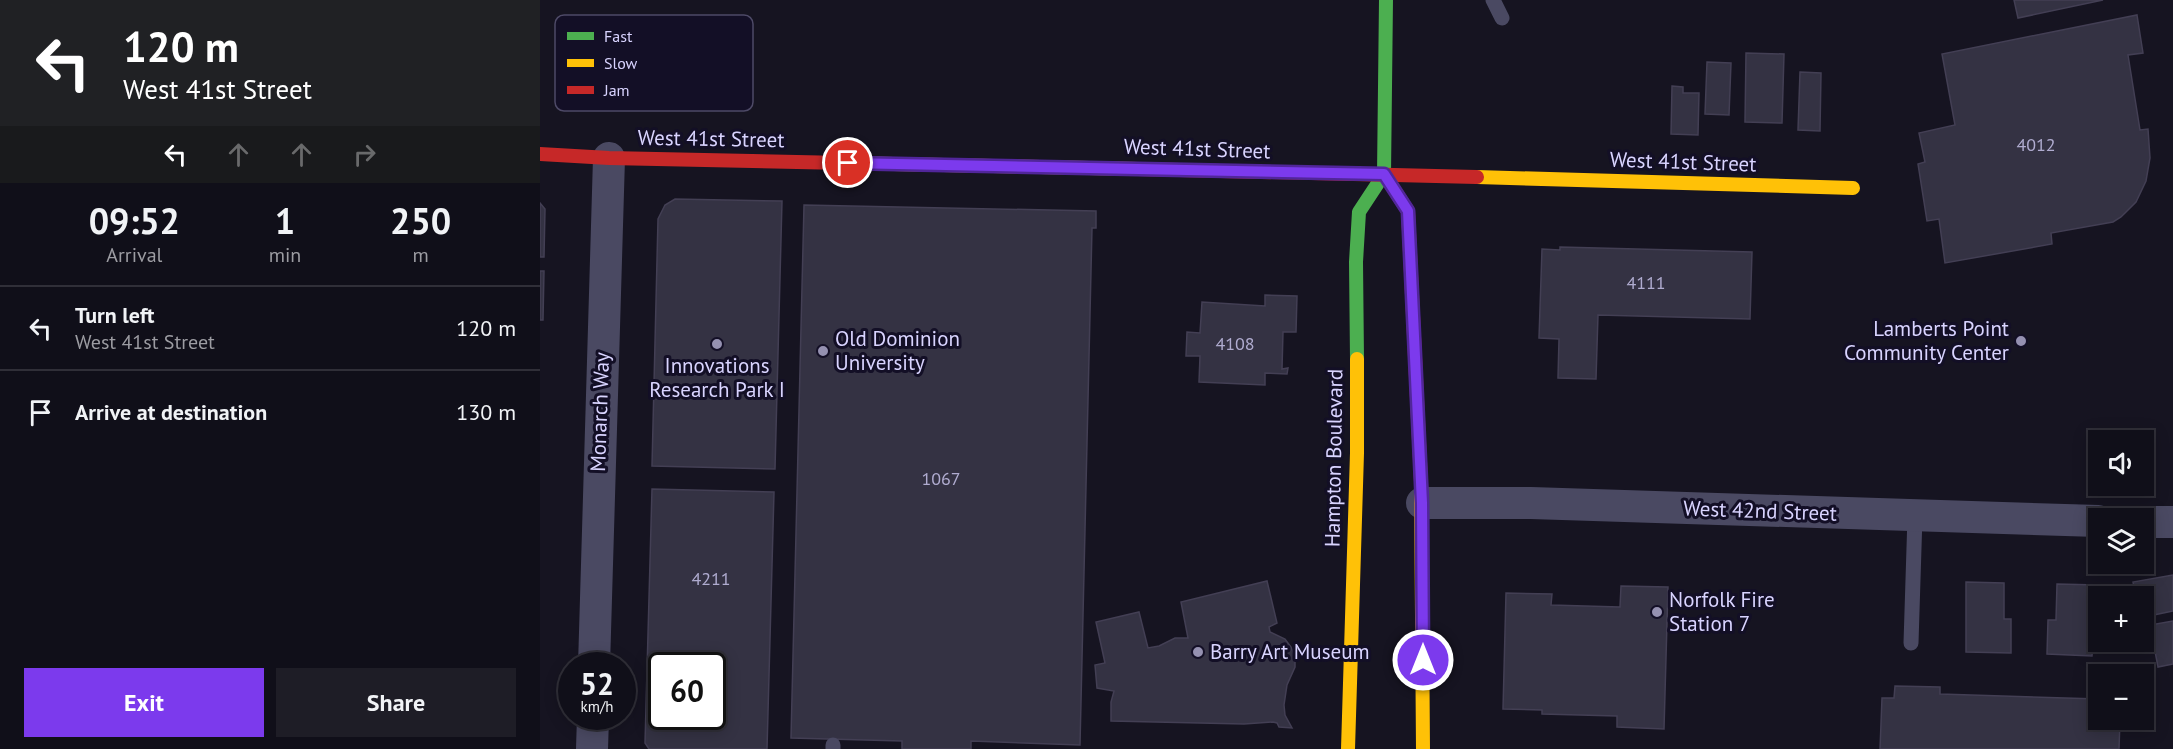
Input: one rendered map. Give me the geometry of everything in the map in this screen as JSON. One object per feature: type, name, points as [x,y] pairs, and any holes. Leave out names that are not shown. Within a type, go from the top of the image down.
[{"type":"main road","points":[[1386,0],[1384,174],[1408,211],[1422,503],[1423,749]]},
{"type":"main road","name":"West 41st Street","points":[[540,154],[609,158],[1384,174],[1853,188]]},
{"type":"main road","name":"Hampton Boulevard","points":[[1348,749],[1357,453],[1356,262],[1359,212],[1384,174]]},
{"type":"street","name":"Monarch Way","points":[[594,652],[609,158]]},
{"type":"street","name":"West 42nd Street","points":[[1422,503],[1531,503],[2088,521]]},
{"type":"street","points":[[2154,522],[2173,522]]},
{"type":"street","points":[[592,749],[593,730]]},
{"type":"lane","points":[[1493,0],[1502,18]]},
{"type":"lane","points":[[1911,643],[1915,516]]},
{"type":"building","points":[[2014,0],[2103,0],[2018,18]]},
{"type":"building","points":[[2137,15],[2143,53],[2128,55],[2140,130],[2148,129],[2150,158],[2146,181],[2136,202],[2113,222],[2051,233],[2052,244],[1945,263],[1939,219],[1927,221],[1918,164],[1925,162],[1919,133],[1955,125],[1942,54]]},
{"type":"building","points":[[1746,53],[1784,54],[1782,123],[1745,122]]},
{"type":"building","points":[[1707,62],[1731,63],[1729,115],[1705,114]]},
{"type":"building","points":[[1800,72],[1821,73],[1820,131],[1798,130]]},
{"type":"building","points":[[1672,86],[1683,87],[1683,93],[1699,93],[1698,135],[1671,134]]},
{"type":"building","name":"Innovations Research Park I","points":[[675,199],[782,201],[775,469],[652,466],[658,219],[665,205]]},
{"type":"building","points":[[540,203],[545,209],[544,257],[540,257]]},
{"type":"building","points":[[804,205],[1096,211],[1096,228],[1092,228],[1080,745],[971,741],[971,749],[902,749],[902,741],[791,738]]},
{"type":"building","points":[[1560,247],[1752,252],[1750,319],[1598,315],[1596,379],[1558,378],[1559,339],[1539,338],[1542,249],[1560,250]]},
{"type":"building","points":[[540,271],[544,271],[543,320],[540,320]]},
{"type":"building","points":[[1265,295],[1297,296],[1296,332],[1283,332],[1282,369],[1288,368],[1287,374],[1265,373],[1265,385],[1199,382],[1200,356],[1186,356],[1187,332],[1200,333],[1202,302],[1265,306]]},
{"type":"building","points":[[652,489],[774,492],[767,749],[649,749],[645,743]]},
{"type":"building","points":[[2173,575],[2173,611],[2154,615],[2154,586],[2134,586],[2133,582]]},
{"type":"building","name":"Barry Art Museum","points":[[1267,581],[1277,623],[1269,627],[1270,632],[1285,639],[1295,657],[1295,667],[1287,685],[1284,705],[1285,715],[1292,728],[1279,727],[1273,722],[1244,724],[1111,721],[1111,702],[1114,691],[1097,688],[1095,665],[1105,663],[1096,622],[1139,612],[1148,648],[1159,646],[1175,638],[1188,638],[1181,602]]},
{"type":"building","points":[[1966,582],[2004,583],[2004,619],[2011,619],[2011,653],[1966,652]]},
{"type":"building","points":[[2057,584],[2097,585],[2088,586],[2088,652],[2092,652],[2092,656],[2047,654],[2048,620],[2056,620]]},
{"type":"building","points":[[1621,586],[1668,587],[1664,729],[1617,727],[1617,716],[1542,714],[1542,710],[1503,709],[1506,593],[1552,594],[1551,605],[1620,607]]},
{"type":"building","points":[[2173,621],[2173,664],[2158,667],[2154,646],[2154,624]]},
{"type":"building","points":[[1895,686],[1940,687],[1940,694],[2088,699],[2088,730],[2120,730],[2119,749],[1880,749],[1882,698],[1894,698]]},
{"type":"traffic: fast","points":[[1357,359],[1356,262],[1359,212],[1384,174],[1386,0]]},
{"type":"traffic: slow","points":[[844,163],[1138,169]]},
{"type":"traffic: slow","points":[[1477,177],[1853,188]]},
{"type":"traffic: slow","points":[[1348,749],[1357,453],[1357,359]]},
{"type":"traffic: slow","points":[[1421,482],[1423,749]]},
{"type":"traffic: jam","points":[[540,154],[609,158],[844,163]]},
{"type":"traffic: jam","points":[[1138,169],[1477,177]]},
{"type":"traffic: jam","points":[[1384,174],[1408,211],[1421,482]]},
{"type":"place","name":"Lamberts Point Community Center","points":[[2021,341]]},
{"type":"place","name":"Innovations Research Park I","points":[[717,344]]},
{"type":"place","name":"Old Dominion University","points":[[823,351]]},
{"type":"place","name":"Norfolk Fire Station 7","points":[[1657,612]]},
{"type":"place","name":"Barry Art Museum","points":[[1198,652]]},
{"type":"route","points":[[848,163],[1384,174],[1408,211],[1422,503],[1423,660]]}]
